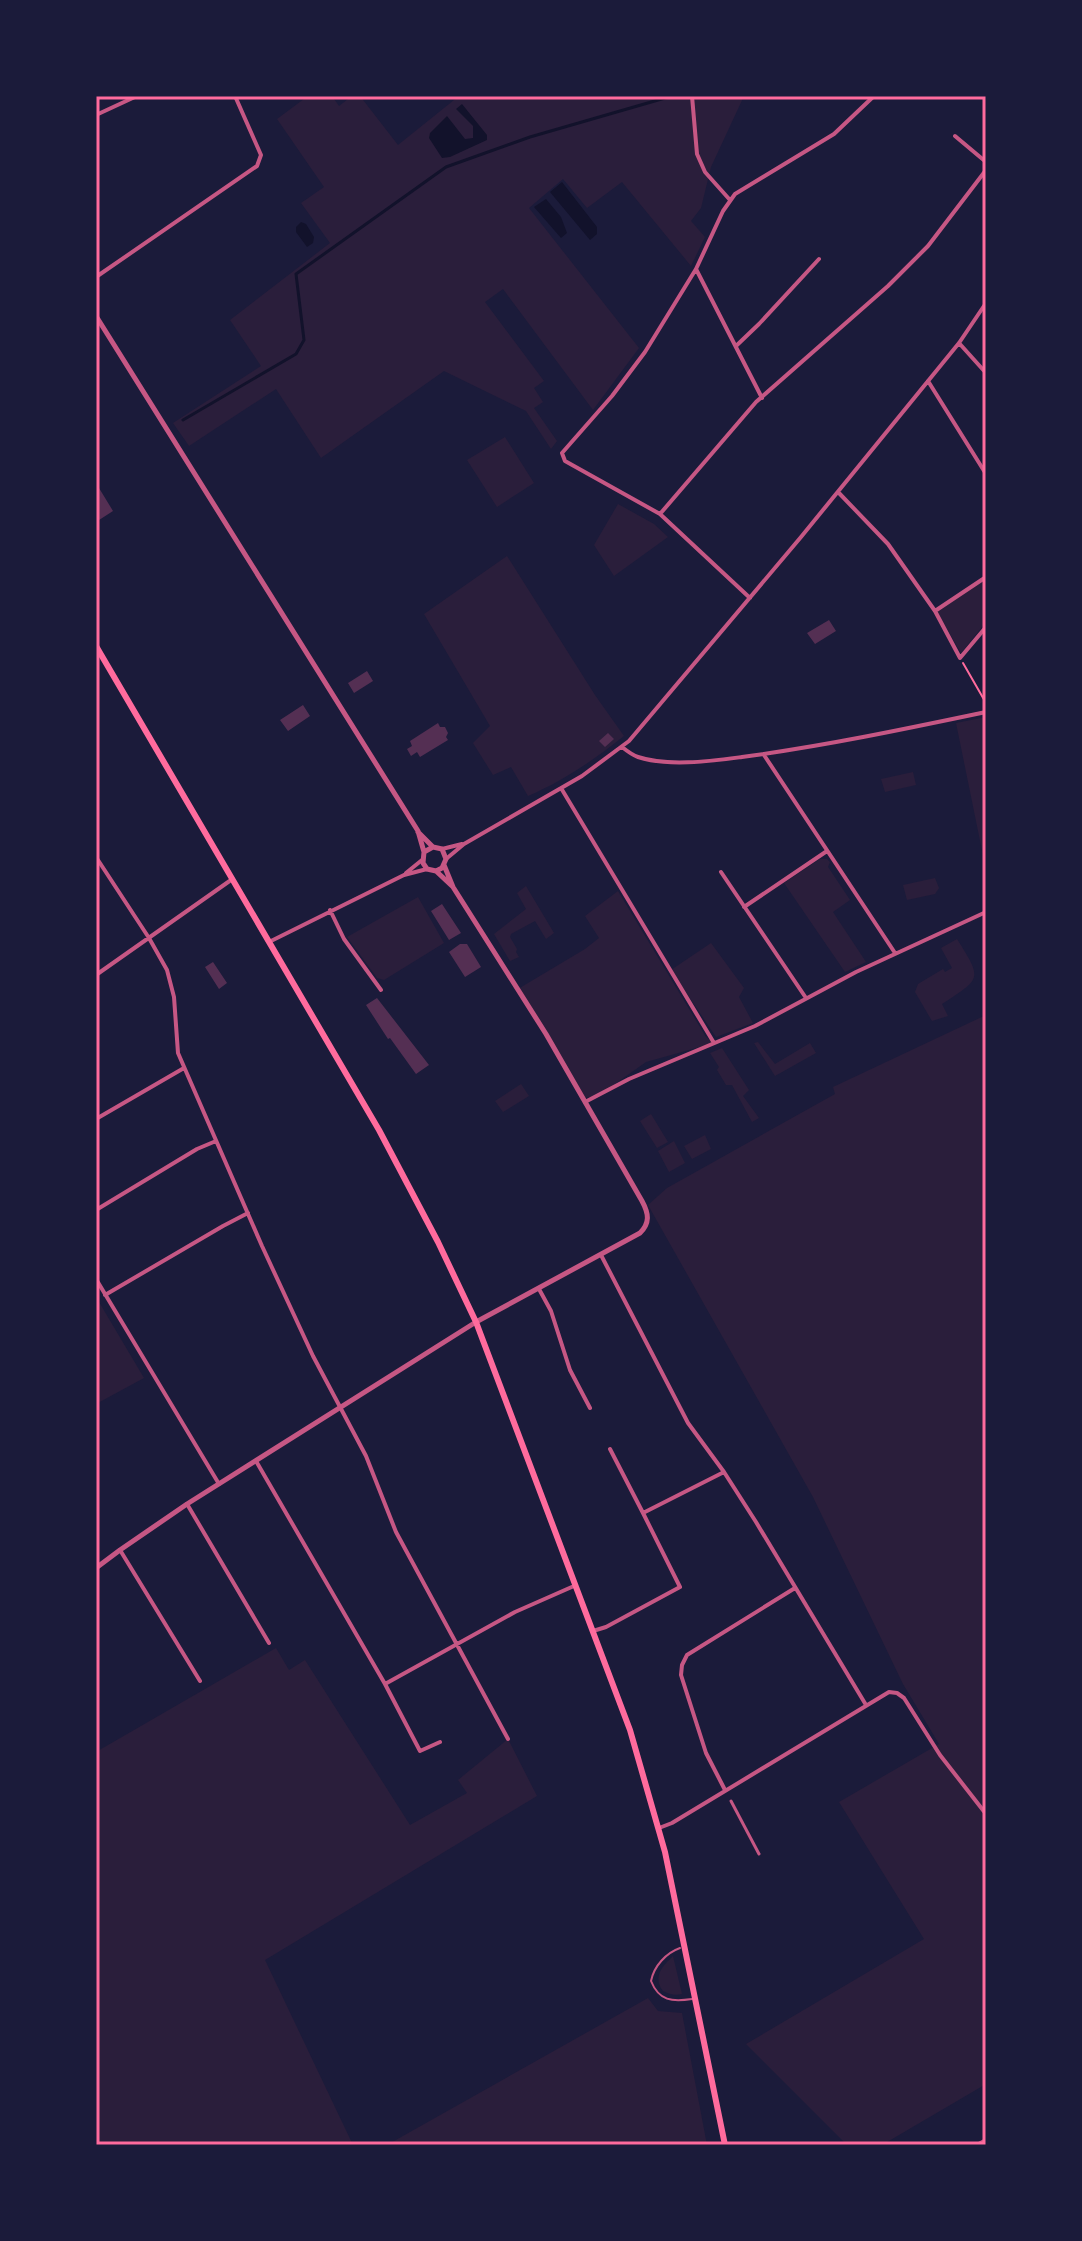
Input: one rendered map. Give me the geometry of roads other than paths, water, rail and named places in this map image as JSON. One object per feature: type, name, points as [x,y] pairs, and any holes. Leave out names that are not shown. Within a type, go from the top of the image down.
[{"type":"main road","points":[[96,646],[379,1130],[476,1322],[630,1730],[659,1828],[725,2145]]},
{"type":"street","points":[[96,115],[137,96]]},
{"type":"street","points":[[96,277],[257,166],[261,155],[235,96]]},
{"type":"street","points":[[692,96],[697,154],[705,172],[730,200]]},
{"type":"street","points":[[750,598],[660,514],[565,461],[563,451],[612,396],[645,352],[696,269],[735,194],[834,134],[874,96]]},
{"type":"street","points":[[955,136],[986,162]]},
{"type":"street","points":[[660,514],[762,398],[888,286],[928,246],[986,170]]},
{"type":"street","points":[[736,346],[819,259]]},
{"type":"street","points":[[696,269],[762,398]]},
{"type":"street","points":[[436,871],[464,844],[599,765],[643,726],[959,343],[986,303]]},
{"type":"street","points":[[96,316],[418,831],[433,847],[442,849],[464,844]]},
{"type":"street","points":[[959,343],[986,373]]},
{"type":"street","points":[[928,380],[986,474]]},
{"type":"street","points":[[838,492],[888,544],[935,611],[960,658],[986,627]]},
{"type":"street","points":[[935,611],[986,577]]},
{"type":"street","points":[[622,747],[639,758],[675,762],[710,761],[819,746],[986,712]]},
{"type":"street","points":[[763,754],[895,953]]},
{"type":"street","points":[[561,788],[714,1043]]},
{"type":"street","points":[[404,875],[422,860],[424,852],[418,831]]},
{"type":"street","points":[[424,852],[433,847]]},
{"type":"street","points":[[442,849],[453,887]]},
{"type":"street","points":[[744,907],[827,851]]},
{"type":"street","points":[[96,857],[167,970],[174,997],[178,1053],[216,1141],[313,1356],[366,1456],[396,1532],[508,1739]]},
{"type":"street","points":[[422,860],[427,869]]},
{"type":"street","points":[[96,1568],[187,1504],[476,1322],[640,1233],[647,1222],[647,1210],[532,1012],[453,887],[436,871],[427,869],[404,875],[269,942]]},
{"type":"street","points":[[721,872],[806,998]]},
{"type":"street","points":[[96,975],[232,879]]},
{"type":"street","points":[[330,910],[344,939],[381,990]]},
{"type":"street","points":[[585,1102],[629,1079],[755,1026],[895,953],[986,912]]},
{"type":"street","points":[[96,1119],[184,1068]]},
{"type":"street","points":[[96,1210],[197,1149],[216,1141]]},
{"type":"street","points":[[105,1295],[248,1213]]},
{"type":"street","points":[[601,1255],[688,1423],[724,1472],[866,1705]]},
{"type":"street","points":[[96,1279],[219,1484]]},
{"type":"street","points":[[539,1289],[551,1311],[570,1370],[590,1408]]},
{"type":"street","points":[[593,1631],[680,1587],[610,1449]]},
{"type":"street","points":[[256,1461],[385,1684],[420,1751],[440,1742]]},
{"type":"street","points":[[643,1513],[724,1472]]},
{"type":"street","points":[[187,1504],[269,1643]]},
{"type":"street","points":[[120,1550],[200,1681]]},
{"type":"street","points":[[385,1684],[515,1612],[575,1586]]},
{"type":"street","points":[[725,1790],[706,1753],[681,1675],[682,1665],[687,1655],[795,1588]]},
{"type":"street","points":[[659,1828],[889,1692],[904,1698],[940,1755],[986,1814]]},
{"type":"street","points":[[731,1801],[759,1854]]},
{"type":"street","points":[[977,2145],[986,2140]]},
{"type":"lane","points":[[685,1947],[671,1952],[656,1967],[651,1981],[659,1995],[669,2000],[696,1998]]},
{"type":"waterway","points":[[183,420],[296,354],[304,340],[296,274],[446,167],[530,137],[672,96]]}]
